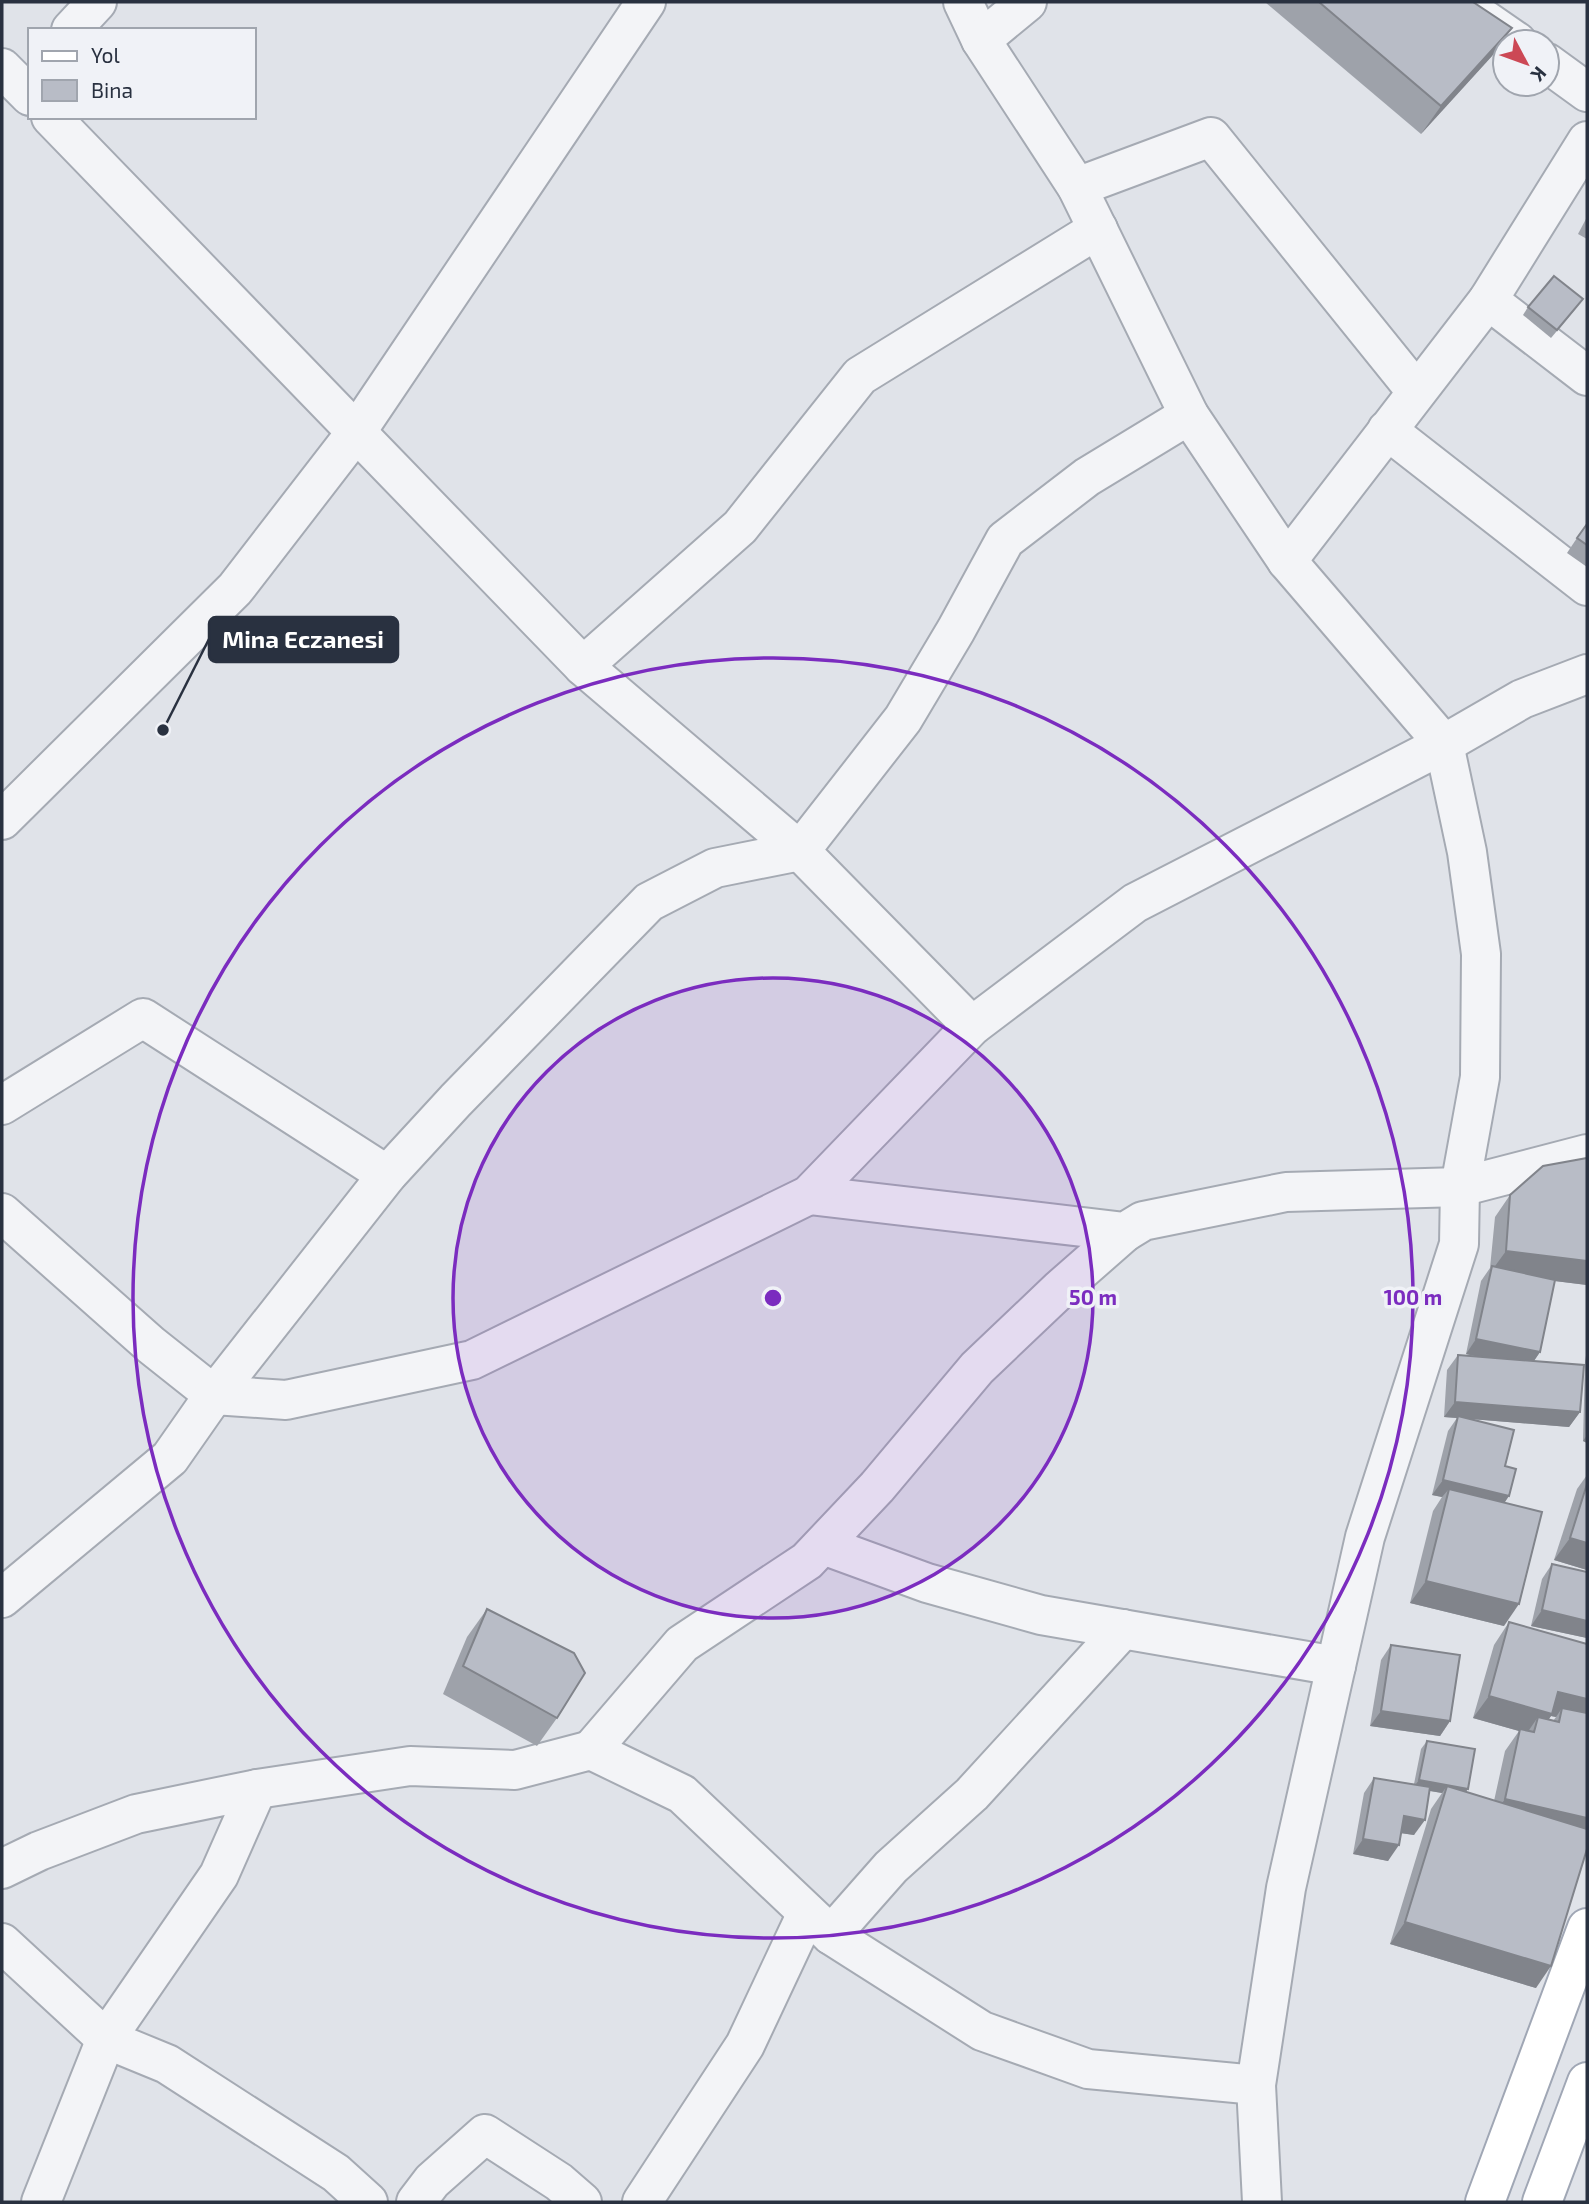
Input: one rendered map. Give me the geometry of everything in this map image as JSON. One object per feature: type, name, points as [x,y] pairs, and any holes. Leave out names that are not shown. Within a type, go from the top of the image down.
[{"type":"main road","points":[[1485,2202],[1587,1928]]},
{"type":"main road","points":[[1542,2202],[1587,2082]]},
{"type":"street","points":[[73,28],[97,2]]},
{"type":"street","points":[[2,820],[235,589],[357,431],[646,2]]},
{"type":"street","points":[[963,2],[981,40],[1077,187],[1189,415],[1287,561],[1444,744],[1467,852],[1481,954],[1480,1077],[1460,1187],[1459,1244],[1365,1537],[1286,1888],[1256,2085],[1262,2202]]},
{"type":"street","points":[[981,40],[1027,2]]},
{"type":"street","points":[[1459,2],[1497,28]]},
{"type":"street","points":[[1561,74],[1587,92]]},
{"type":"street","points":[[53,119],[583,666],[800,851],[972,1026]]},
{"type":"street","points":[[1077,187],[1211,137],[1416,391]]},
{"type":"street","points":[[1287,561],[1488,300],[1582,161]]},
{"type":"street","points":[[583,666],[740,527],[860,376],[1098,229]]},
{"type":"street","points":[[1488,300],[1587,376]]},
{"type":"street","points":[[2,1598],[170,1458],[214,1395],[387,1175],[456,1100],[649,902],[715,868],[800,851],[903,719],[1005,540],[1087,477],[1189,415]]},
{"type":"street","points":[[1387,430],[1587,586]]},
{"type":"street","points":[[2,1213],[151,1345],[214,1395],[286,1400],[472,1360],[809,1195],[972,1026],[1135,903],[1444,744],[1522,699],[1587,674]]},
{"type":"street","points":[[2,1105],[143,1018],[387,1175]]},
{"type":"street","points":[[2,1869],[39,1851],[136,1814],[257,1789],[410,1766],[515,1770],[591,1750],[682,1644],[807,1561],[877,1487],[977,1368],[1060,1289],[1125,1232],[1143,1221],[1286,1192],[1460,1187],[1587,1154]]},
{"type":"street","points":[[809,1195],[1125,1232]]},
{"type":"street","points":[[823,1545],[927,1583],[1041,1615],[1336,1666]]},
{"type":"street","points":[[642,2202],[745,2045],[819,1924],[891,1867],[972,1794],[1123,1629]]},
{"type":"street","points":[[591,1750],[681,1794],[819,1924],[982,2031],[1088,2069],[1256,2085]]},
{"type":"street","points":[[41,2202],[106,2039],[219,1875],[257,1789]]},
{"type":"street","points":[[2,1943],[106,2039],[167,2064],[330,2188],[368,2202]]},
{"type":"street","points":[[416,2202],[432,2181],[485,2134],[559,2182],[582,2202]]},
{"type":"building","points":[[1319,2],[1473,2],[1512,28],[1491,28],[1491,51],[1441,106]]},
{"type":"building","points":[[1554,276],[1583,299],[1557,330],[1528,307]]},
{"type":"building","points":[[1587,524],[1587,545],[1577,538]]},
{"type":"building","points":[[1587,1158],[1587,1261],[1506,1251],[1510,1195],[1543,1166]]},
{"type":"building","points":[[1492,1266],[1555,1280],[1540,1352],[1476,1339]]},
{"type":"building","points":[[1458,1355],[1584,1365],[1580,1412],[1455,1402]]},
{"type":"building","points":[[1458,1416],[1514,1430],[1505,1466],[1516,1469],[1509,1496],[1443,1480]]},
{"type":"building","points":[[1587,1484],[1587,1543],[1570,1538]]},
{"type":"building","points":[[1449,1489],[1542,1512],[1519,1604],[1426,1581]]},
{"type":"building","points":[[1552,1564],[1587,1572],[1587,1621],[1542,1610]]},
{"type":"building","points":[[487,1609],[574,1653],[585,1673],[557,1718],[463,1666]]},
{"type":"building","points":[[1509,1622],[1587,1644],[1587,1699],[1558,1692],[1552,1714],[1489,1696]]},
{"type":"building","points":[[1391,1645],[1460,1655],[1450,1721],[1381,1711]]},
{"type":"building","points":[[1562,1708],[1587,1713],[1587,1818],[1505,1799],[1520,1729],[1534,1732],[1538,1717],[1559,1722]]},
{"type":"building","points":[[1427,1741],[1475,1749],[1468,1789],[1419,1780]]},
{"type":"building","points":[[1374,1778],[1430,1787],[1425,1820],[1404,1816],[1399,1845],[1363,1839]]},
{"type":"building","points":[[1447,1786],[1587,1829],[1587,1849],[1551,1966],[1405,1922]]},
{"type":"place","name":"Mina Eczanesi","points":[[163,730]]}]
